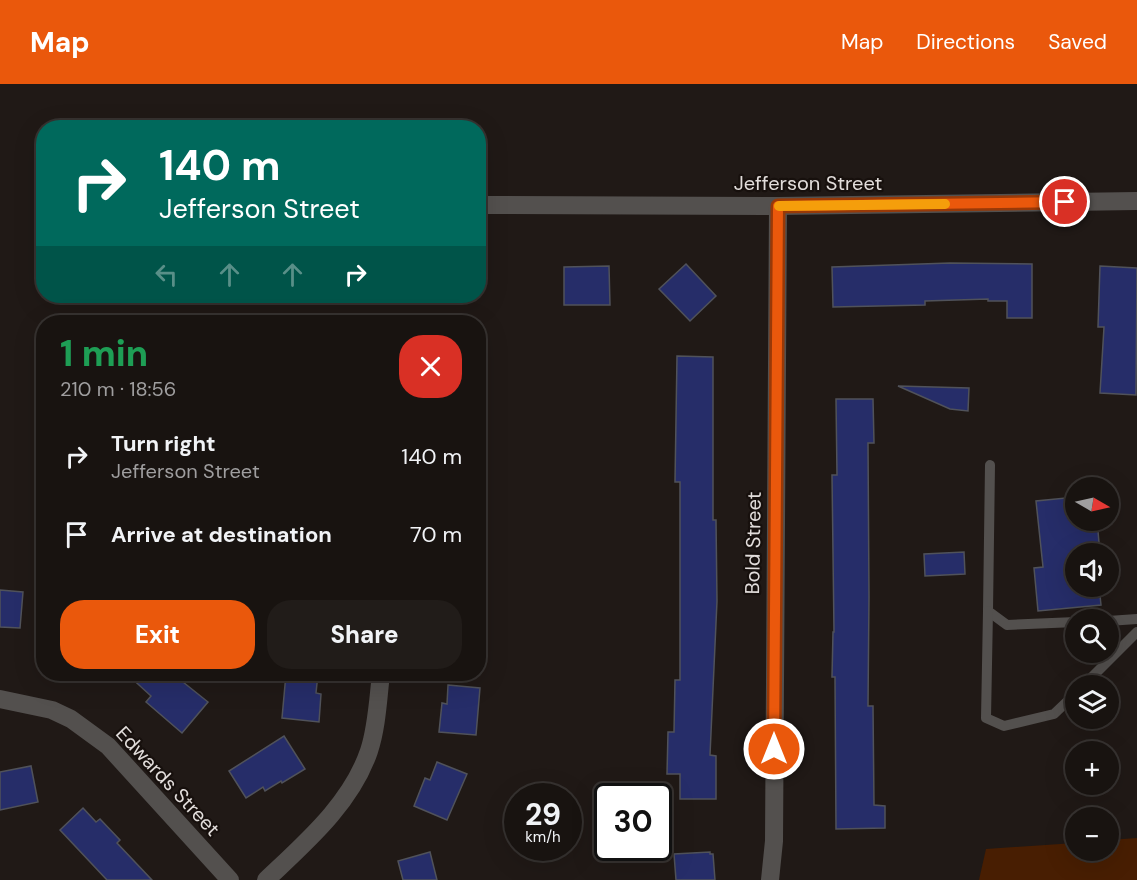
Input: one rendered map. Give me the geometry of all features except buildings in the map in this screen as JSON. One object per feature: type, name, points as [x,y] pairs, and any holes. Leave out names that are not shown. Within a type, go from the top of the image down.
[{"type":"street","name":"Jefferson Street","points":[[486,205],[778,206],[1137,201]]},
{"type":"street","name":"Bold Street","points":[[770,880],[774,841],[778,206]]},
{"type":"street","points":[[266,880],[333,812],[361,768],[369,751],[373,734],[380,681]]},
{"type":"street","name":"Edwards Street","points":[[0,699],[52,710],[71,719],[108,746],[230,880]]},
{"type":"lane","points":[[990,465],[986,718],[1004,726],[1054,714],[1065,704]]},
{"type":"lane","points":[[988,611],[1007,625],[1065,622]]},
{"type":"lane","points":[[1119,620],[1137,619]]},
{"type":"lane","points":[[1094,675],[1137,632]]},
{"type":"shaded area","points":[[1137,838],[1137,880],[979,880],[986,849],[1065,844],[1065,861],[1119,861],[1119,839]]},
{"type":"slow traffic","points":[[779,206],[945,204]]},
{"type":"route","points":[[774,749],[778,206],[1065,202]]}]
